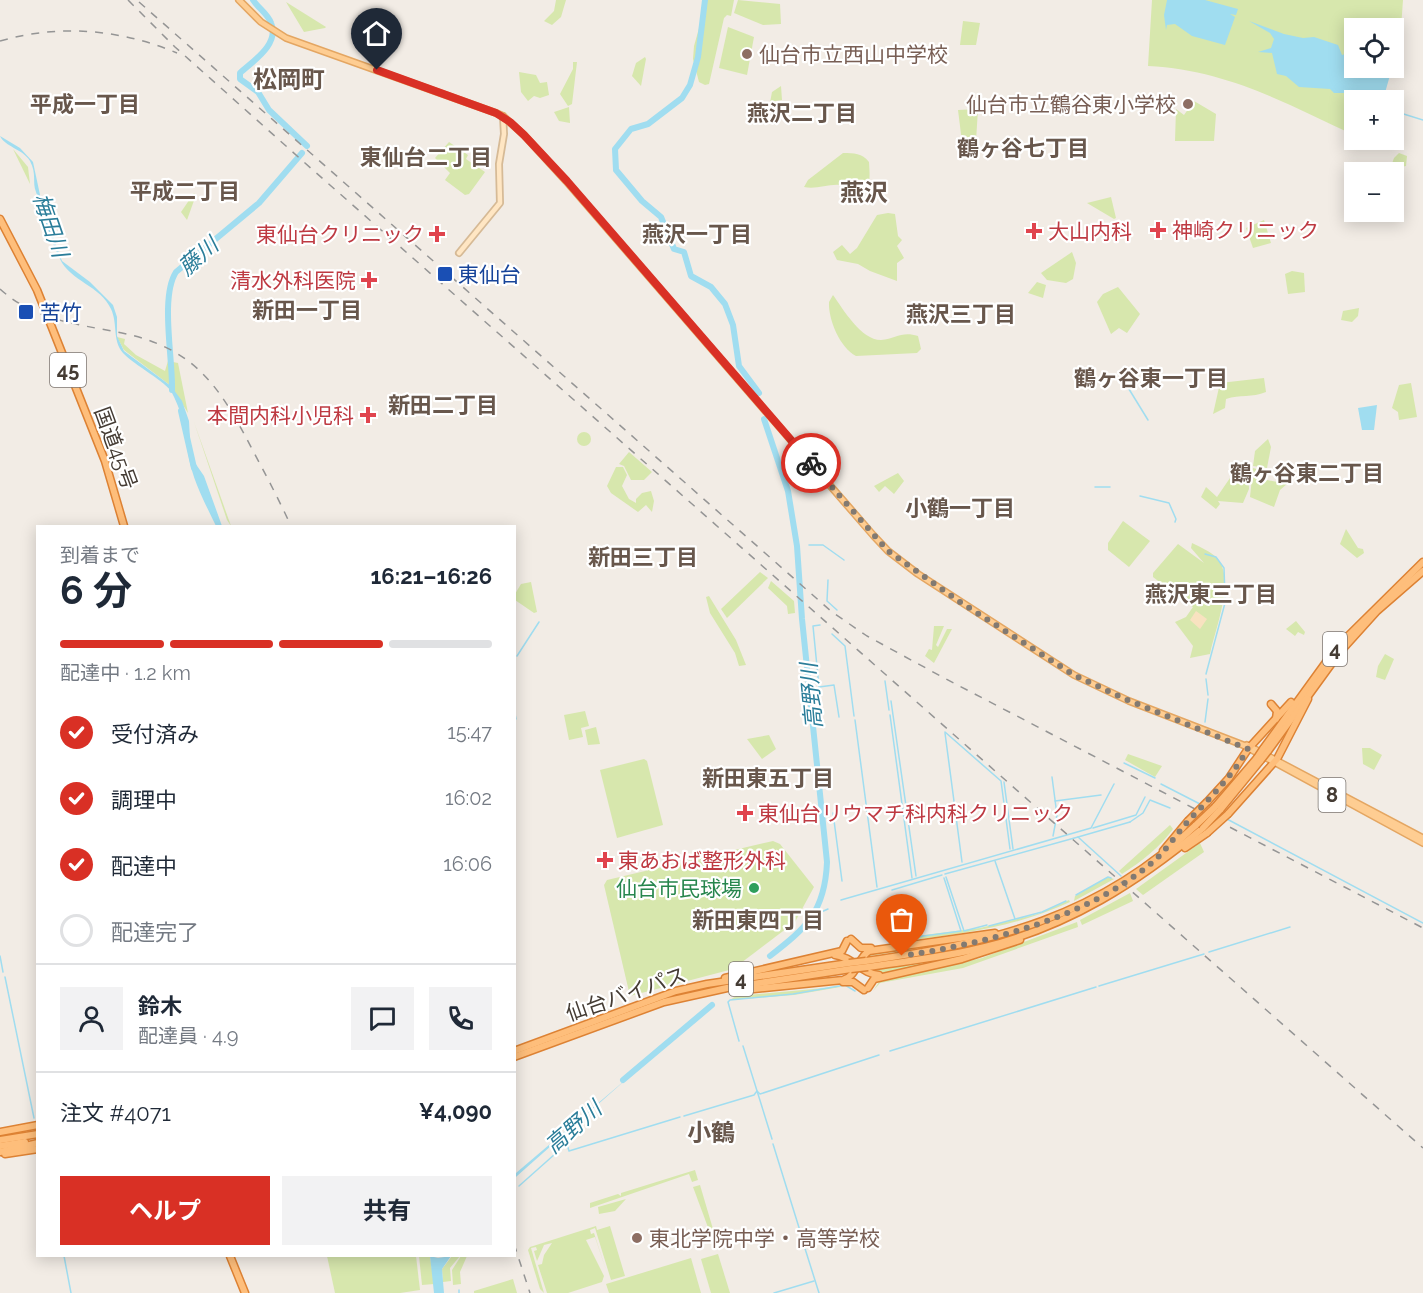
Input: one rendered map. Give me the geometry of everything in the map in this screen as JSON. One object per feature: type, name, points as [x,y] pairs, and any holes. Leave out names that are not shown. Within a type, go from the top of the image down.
[{"type":"highway","name":"国道45号","points":[[0,219],[37,290],[105,461],[124,525]]},
{"type":"highway","name":"仙台バイパス","points":[[516,1057],[554,1037],[707,984],[963,952],[1083,912],[1202,829],[1259,759],[1358,624],[1423,562]]},
{"type":"highway","name":"仙台バイパス","points":[[1314,681],[1377,611],[1423,571]]},
{"type":"highway","points":[[1159,861],[1188,821],[1229,778],[1248,746],[1314,681]]},
{"type":"highway","points":[[1159,861],[1202,829],[1228,814],[1275,761],[1314,681]]},
{"type":"highway","points":[[1276,720],[1277,711],[1271,704],[1287,708]]},
{"type":"highway","points":[[707,984],[842,951],[849,940],[861,948],[889,947],[967,939],[1035,928]]},
{"type":"highway","points":[[709,992],[832,982],[853,982],[866,989],[871,980],[993,950],[1035,928]]},
{"type":"highway","points":[[832,982],[848,979],[869,951],[889,947]]},
{"type":"highway","points":[[826,955],[842,956],[871,974],[886,975]]},
{"type":"highway","name":"仙台バイパス","points":[[636,1008],[709,992],[858,965]]},
{"type":"highway","name":"仙台バイパス","points":[[516,1051],[551,1044],[625,1012]]},
{"type":"highway","points":[[0,1135],[36,1130]]},
{"type":"highway","points":[[0,1146],[36,1142]]},
{"type":"highway","points":[[0,1153],[36,1143]]},
{"type":"highway","points":[[0,1153],[36,1149]]},
{"type":"highway","points":[[232,1257],[248,1293]]},
{"type":"main road","name":"8","points":[[239,0],[276,33],[503,116],[567,181],[873,535],[904,565],[1074,675],[1129,701],[1248,746],[1423,840]]},
{"type":"main road","points":[[459,253],[500,203],[499,164],[504,135],[503,116]]},
{"type":"green space","points":[[556,0],[566,0],[561,17],[552,25],[544,21],[554,11]]},
{"type":"green space","points":[[707,0],[734,0],[731,16],[727,15],[724,18],[709,84],[705,85],[699,82],[693,59],[694,46]]},
{"type":"green space","points":[[738,0],[780,4],[781,24],[763,25],[734,13]]},
{"type":"green space","points":[[1152,0],[1403,0],[1402,18],[1344,18],[1344,78],[1363,78],[1373,90],[1344,90],[1344,130],[1279,100],[1230,81],[1177,69],[1148,66]]},
{"type":"green space","points":[[286,2],[326,27],[304,32]]},
{"type":"green space","points":[[963,21],[980,23],[976,45],[960,45]]},
{"type":"green space","points":[[728,27],[754,37],[747,75],[719,68]]},
{"type":"green space","points":[[645,57],[641,86],[632,76],[636,63]]},
{"type":"green space","points":[[573,62],[577,62],[572,104],[568,106],[560,94],[573,69]]},
{"type":"green space","points":[[519,72],[536,75],[540,83],[547,82],[549,95],[540,98],[534,96],[528,101],[521,92]]},
{"type":"green space","points":[[781,86],[782,100],[775,101],[775,107],[769,108],[772,92]]},
{"type":"green space","points":[[1194,101],[1216,114],[1214,141],[1175,141],[1176,109],[1184,115]]},
{"type":"green space","points":[[569,107],[570,123],[559,121],[554,112]]},
{"type":"green space","points":[[978,109],[976,141],[962,142],[958,110]]},
{"type":"green space","points":[[449,142],[468,155],[466,159],[485,172],[469,194],[465,195],[445,180],[450,173],[435,158]]},
{"type":"green space","points":[[13,149],[28,167],[30,184]]},
{"type":"green space","points":[[843,153],[861,155],[869,162],[869,179],[864,192],[853,197],[846,186],[804,187],[808,180]]},
{"type":"green space","points":[[1399,153],[1407,156],[1406,166],[1404,166],[1404,162],[1393,162]]},
{"type":"green space","points":[[194,193],[196,195],[187,220],[181,212]]},
{"type":"green space","points":[[1111,197],[1116,218],[1114,219],[1087,203]]},
{"type":"green space","points":[[895,214],[898,236],[902,240],[897,246],[904,258],[897,263],[897,281],[858,264],[837,260],[833,252],[842,245],[850,254],[857,248],[877,215]]},
{"type":"green space","points":[[1264,220],[1271,243],[1253,248],[1246,228]]},
{"type":"green space","points":[[1072,252],[1076,263],[1073,279],[1066,283],[1047,280],[1041,273]]},
{"type":"green space","points":[[1292,271],[1304,273],[1305,292],[1288,294],[1285,274]]},
{"type":"green space","points":[[1037,282],[1046,285],[1043,298],[1028,293]]},
{"type":"green space","points":[[1118,287],[1140,314],[1127,333],[1119,328],[1111,334],[1097,302],[1103,294]]},
{"type":"green space","points":[[833,295],[853,323],[866,335],[881,340],[903,335],[918,336],[921,349],[917,353],[856,356],[845,347],[836,332],[829,309],[829,302]]},
{"type":"green space","points":[[1359,308],[1358,316],[1352,322],[1341,320],[1343,311]]},
{"type":"green space","points":[[117,337],[125,339],[124,344],[136,355],[165,371],[168,361],[171,362],[171,386],[124,350]]},
{"type":"green space","points":[[173,362],[178,363],[188,413],[173,389]]},
{"type":"green space","points":[[1264,378],[1266,392],[1226,399],[1225,408],[1213,414],[1220,383]]},
{"type":"green space","points":[[1411,383],[1417,417],[1399,420],[1398,412],[1392,408],[1399,385]]},
{"type":"green space","points":[[194,422],[231,525],[227,520]]},
{"type":"green space","points":[[581,432],[587,432],[591,439],[587,446],[581,446],[577,442],[577,436]]},
{"type":"green space","points":[[1268,439],[1271,447],[1267,468],[1253,466],[1255,451]]},
{"type":"green space","points":[[629,452],[652,472],[644,480],[631,480],[624,466],[619,464]]},
{"type":"green space","points":[[1243,465],[1248,468],[1249,489],[1243,503],[1218,501],[1220,504],[1216,509],[1201,497],[1206,487],[1217,497],[1230,478],[1239,480]]},
{"type":"green space","points":[[616,467],[623,467],[627,475],[622,486],[629,499],[636,503],[636,499],[642,493],[651,491],[654,501],[652,512],[646,505],[638,512],[611,493],[607,486]]},
{"type":"green space","points":[[1253,468],[1268,472],[1267,480],[1287,484],[1280,490],[1274,507],[1250,497]]},
{"type":"green space","points":[[898,473],[904,481],[894,494],[885,486],[879,492],[874,486]]},
{"type":"green space","points":[[1123,521],[1150,541],[1129,567],[1108,550],[1108,543]]},
{"type":"green space","points":[[1346,529],[1358,548],[1363,549],[1364,553],[1357,558],[1340,544]]},
{"type":"green space","points":[[1192,543],[1217,558],[1225,578],[1223,604],[1210,654],[1190,658],[1193,646],[1175,622],[1186,617],[1193,607],[1184,601],[1196,586],[1183,600],[1153,577],[1153,573],[1178,544],[1204,563],[1191,548]]},
{"type":"green space","points":[[760,572],[768,578],[727,618],[721,609]]},
{"type":"green space","points":[[771,581],[794,601],[795,613],[788,614],[787,606],[768,588]]},
{"type":"green space","points":[[531,582],[537,612],[534,613],[516,601],[516,592],[521,584]]},
{"type":"green space","points":[[709,596],[736,640],[746,665],[739,666],[735,653],[710,613],[706,597]]},
{"type":"green space","points":[[1296,621],[1305,632],[1304,635],[1298,632],[1295,636],[1286,629]]},
{"type":"green space","points":[[934,626],[944,626],[936,645],[938,647],[947,629],[952,629],[934,663],[925,656],[929,649],[932,650]]},
{"type":"green space","points":[[1385,654],[1394,659],[1385,680],[1376,677],[1378,666]]},
{"type":"green space","points":[[585,711],[589,726],[581,728],[583,737],[569,740],[564,715]]},
{"type":"green space","points":[[596,727],[600,744],[588,745],[585,730]]},
{"type":"green space","points":[[769,735],[776,749],[762,759],[747,739]]},
{"type":"green space","points":[[1362,748],[1370,748],[1382,755],[1374,770],[1363,764]]},
{"type":"green space","points":[[1128,754],[1162,766],[1155,777],[1125,760]]},
{"type":"green space","points":[[644,759],[647,761],[663,825],[617,838],[600,770]]},
{"type":"green space","points":[[1170,825],[1173,829],[1156,848],[1122,874],[1119,871]]},
{"type":"green space","points":[[773,841],[780,844],[814,887],[795,922],[733,969],[630,996],[604,885],[607,880]]},
{"type":"green space","points":[[1200,843],[1204,852],[1143,895],[1136,889]]},
{"type":"green space","points":[[1108,877],[1114,879],[1074,901],[1075,896]]},
{"type":"green space","points":[[1130,893],[1133,901],[1082,925],[1080,920]]},
{"type":"green space","points":[[1069,900],[1070,902],[1031,917],[991,928],[909,940],[908,937],[980,928],[1038,914]]},
{"type":"green space","points":[[1077,922],[1078,927],[963,968],[880,983],[873,991],[879,982],[982,958]]},
{"type":"green space","points":[[944,944],[864,957],[872,952]]},
{"type":"green space","points":[[976,953],[907,971],[880,973],[869,971]]},
{"type":"green space","points":[[846,986],[794,995],[730,1000],[736,996]]},
{"type":"green space","points":[[695,1170],[698,1180],[692,1182],[689,1174],[590,1208],[590,1203],[618,1194],[621,1196],[621,1193]]},
{"type":"green space","points":[[700,1185],[713,1229],[709,1230],[693,1187]]},
{"type":"green space","points":[[626,1199],[615,1211],[599,1214],[598,1207]]},
{"type":"green space","points":[[596,1226],[597,1230],[610,1226],[625,1276],[611,1280],[595,1228],[590,1230],[591,1234],[594,1233],[606,1270],[595,1237],[586,1240],[604,1276],[602,1282],[568,1293],[547,1293],[538,1265],[542,1264],[544,1255],[552,1243],[544,1245],[537,1261],[534,1251],[537,1250],[536,1247],[531,1248],[544,1293],[540,1289],[528,1250],[530,1247]]},
{"type":"green space","points":[[718,1254],[730,1293],[711,1293],[701,1259]]},
{"type":"green space","points":[[327,1257],[416,1257],[420,1290],[400,1293],[335,1293]]},
{"type":"green space","points":[[419,1257],[430,1257],[434,1284],[422,1285]]},
{"type":"green space","points":[[451,1257],[459,1257],[450,1268],[451,1281],[443,1282],[442,1269]]},
{"type":"green space","points":[[460,1257],[467,1257],[460,1272],[461,1284],[453,1285],[452,1270]]},
{"type":"green space","points":[[691,1258],[701,1293],[609,1293],[606,1284]]},
{"type":"green space","points":[[513,1279],[517,1293],[474,1293],[474,1291]]},
{"type":"sand","points":[[1196,611],[1207,619],[1200,629],[1190,620]]},
{"type":"water","points":[[1167,0],[1205,0],[1238,9],[1236,15],[1230,14],[1235,17],[1225,45],[1192,36],[1175,24],[1167,25],[1166,30],[1164,15]]},
{"type":"water","points":[[1249,21],[1284,34],[1303,38],[1314,37],[1338,45],[1342,55],[1344,54],[1344,78],[1389,78],[1386,90],[1344,90],[1344,93],[1334,93],[1330,89],[1299,87],[1286,76],[1277,74],[1272,53],[1258,52],[1271,48],[1274,39],[1270,33]]},
{"type":"water","points":[[0,136],[20,148],[33,162],[43,209],[62,261],[90,282],[113,305],[117,317],[117,336],[124,351],[171,386],[182,401],[189,421],[191,457],[204,476],[222,525],[216,525],[197,484],[191,467],[182,418],[172,393],[164,384],[123,353],[117,343],[113,315],[106,301],[65,267],[56,251],[46,225],[30,161]]},
{"type":"water","points":[[1377,405],[1374,430],[1362,430],[1358,408]]},
{"type":"water","points":[[630,1076],[516,1177],[516,1173]]},
{"type":"water","points":[[430,1257],[450,1257],[442,1269],[444,1293],[434,1293]]},
{"type":"waterway","name":"藤川","points":[[253,0],[270,20],[272,38],[264,51],[240,73],[240,79],[258,92],[269,110],[307,146]]},
{"type":"waterway","name":"高野川","points":[[705,0],[698,57],[690,85],[682,98],[648,124],[631,129],[615,149],[616,170],[642,201],[661,217],[674,249],[684,252],[691,276],[711,287],[725,304],[733,325],[739,366],[759,393]]},
{"type":"waterway","points":[[1404,114],[1423,120]]},
{"type":"waterway","name":"藤川","points":[[172,390],[168,312],[171,283],[176,272],[259,203],[302,153]]},
{"type":"waterway","points":[[1124,381],[1148,420]]},
{"type":"waterway","name":"梅田川","points":[[181,411],[194,468]]},
{"type":"waterway","name":"高野川","points":[[764,419],[788,491],[797,546],[802,619],[827,862],[818,906],[794,937],[770,956]]},
{"type":"waterway","points":[[1095,487],[1110,487]]},
{"type":"waterway","points":[[1140,496],[1169,503],[1176,519],[1175,522]]},
{"type":"waterway","points":[[809,545],[823,545],[844,560]]},
{"type":"waterway","points":[[1205,554],[1216,557],[1224,568],[1225,597]]},
{"type":"waterway","points":[[828,580],[827,601],[837,610]]},
{"type":"waterway","points":[[1206,674],[1225,603]]},
{"type":"waterway","points":[[517,656],[539,622]]},
{"type":"waterway","points":[[820,625],[813,626],[819,687],[834,685],[839,717]]},
{"type":"waterway","points":[[832,634],[845,646],[854,716]]},
{"type":"waterway","points":[[1206,679],[1208,695]]},
{"type":"waterway","points":[[885,681],[889,710]]},
{"type":"waterway","points":[[1205,722],[1208,699]]},
{"type":"waterway","points":[[891,701],[916,876]]},
{"type":"waterway","points":[[890,715],[912,878]]},
{"type":"waterway","points":[[855,720],[877,887]]},
{"type":"waterway","points":[[945,732],[1001,781],[1010,849]]},
{"type":"waterway","points":[[945,733],[962,862]]},
{"type":"waterway","points":[[1124,763],[1155,778]]},
{"type":"waterway","points":[[1052,777],[1057,815],[1053,836]]},
{"type":"waterway","points":[[1004,782],[1013,849]]},
{"type":"waterway","points":[[841,900],[1091,828],[1114,784]]},
{"type":"waterway","points":[[1161,784],[1200,804]]},
{"type":"waterway","points":[[1055,801],[1101,795]]},
{"type":"waterway","points":[[1093,828],[1136,815],[1145,797]]},
{"type":"waterway","points":[[1130,822],[1143,813],[1150,800],[1170,808]]},
{"type":"waterway","points":[[833,813],[842,881]]},
{"type":"waterway","points":[[1225,818],[1423,923]]},
{"type":"waterway","points":[[1121,876],[1078,837],[1130,822]]},
{"type":"waterway","points":[[945,874],[1078,837]]},
{"type":"waterway","points":[[995,861],[1015,919]]},
{"type":"waterway","points":[[892,890],[942,875]]},
{"type":"waterway","points":[[946,877],[964,931],[987,925]]},
{"type":"waterway","points":[[1076,895],[1108,877],[1111,878]]},
{"type":"waterway","points":[[909,938],[961,931],[944,878]]},
{"type":"waterway","points":[[989,926],[1042,912],[1066,901]]},
{"type":"waterway","points":[[812,916],[828,909]]},
{"type":"waterway","points":[[1209,952],[1290,927]]},
{"type":"waterway","points":[[1099,986],[1204,954]]},
{"type":"waterway","points":[[0,956],[3,972]]},
{"type":"waterway","points":[[5,977],[34,1118]]},
{"type":"waterway","points":[[739,1041],[728,1002],[730,1000],[793,994],[845,985],[855,991]]},
{"type":"waterway","points":[[890,1051],[1096,987]]},
{"type":"waterway","name":"高野川","points":[[623,1080],[712,1005]]},
{"type":"waterway","points":[[743,1046],[772,1139]]},
{"type":"waterway","points":[[684,1116],[754,1095],[757,1091],[760,1094],[879,1055]]},
{"type":"waterway","points":[[567,1144],[569,1151],[680,1117]]},
{"type":"waterway","points":[[773,1144],[801,1234]]},
{"type":"waterway","points":[[519,1186],[564,1146]]},
{"type":"waterway","points":[[802,1239],[819,1293]]},
{"type":"waterway","points":[[64,1257],[71,1293]]},
{"type":"waterway","points":[[774,1293],[814,1281]]},
{"type":"railway","points":[[128,0],[175,47],[305,163],[1423,1148]]},
{"type":"railway","points":[[139,2],[832,612],[867,636],[946,679],[1423,928]]},
{"type":"railway","points":[[0,41],[45,32],[90,32],[134,39],[177,53]]},
{"type":"railway","points":[[0,289],[13,300],[42,315],[147,340],[187,360],[216,389],[228,407],[290,525]]},
{"type":"railway","points":[[516,1250],[530,1293]]},
{"type":"way so far","points":[[811,463],[888,551],[904,565],[960,602],[1074,675],[1125,699],[1248,749],[1237,768],[1220,789],[1188,821],[1157,858],[1115,887],[1070,910],[1013,932],[961,946],[902,956]]},
{"type":"place","name":"仙台市立西山中学校","points":[[747,54]]},
{"type":"place","name":"仙台市立鶴谷東小学校","points":[[1188,104]]},
{"type":"place","name":"神崎クリニック","points":[[1158,230]]},
{"type":"place","name":"大山内科","points":[[1034,231]]},
{"type":"place","name":"東仙台クリニック","points":[[437,234]]},
{"type":"place","name":"東仙台","points":[[445,274]]},
{"type":"place","name":"清水外科医院","points":[[369,280]]},
{"type":"place","name":"苦竹","points":[[26,312]]},
{"type":"place","name":"本間内科小児科","points":[[368,415]]},
{"type":"place","name":"東仙台リウマチ科内科クリニック","points":[[745,813]]},
{"type":"place","name":"東あおば整形外科","points":[[605,860]]},
{"type":"place","name":"仙台市民球場","points":[[754,888]]},
{"type":"place","name":"東北学院中学・高等学校","points":[[637,1238]]},
{"type":"district","name":"松岡町","points":[[289,79]]},
{"type":"district","name":"平成一丁目","points":[[85,104]]},
{"type":"district","name":"燕沢二丁目","points":[[802,113]]},
{"type":"district","name":"鶴ヶ谷七丁目","points":[[1023,148]]},
{"type":"district","name":"東仙台二丁目","points":[[426,157]]},
{"type":"district","name":"平成二丁目","points":[[185,191]]},
{"type":"district","name":"燕沢","points":[[864,192]]},
{"type":"district","name":"燕沢一丁目","points":[[697,234]]},
{"type":"district","name":"新田一丁目","points":[[307,310]]},
{"type":"district","name":"燕沢三丁目","points":[[961,314]]},
{"type":"district","name":"鶴ヶ谷東一丁目","points":[[1151,378]]},
{"type":"district","name":"新田二丁目","points":[[443,405]]},
{"type":"district","name":"鶴ヶ谷東二丁目","points":[[1307,473]]},
{"type":"district","name":"小鶴一丁目","points":[[960,508]]},
{"type":"district","name":"新田三丁目","points":[[643,557]]},
{"type":"district","name":"燕沢東三丁目","points":[[1211,594]]},
{"type":"district","name":"新田東五丁目","points":[[768,778]]},
{"type":"district","name":"新田東四丁目","points":[[758,920]]},
{"type":"district","name":"小鶴","points":[[711,1132]]},
{"type":"route","points":[[377,70],[496,113],[510,122],[567,181],[811,463]]}]
